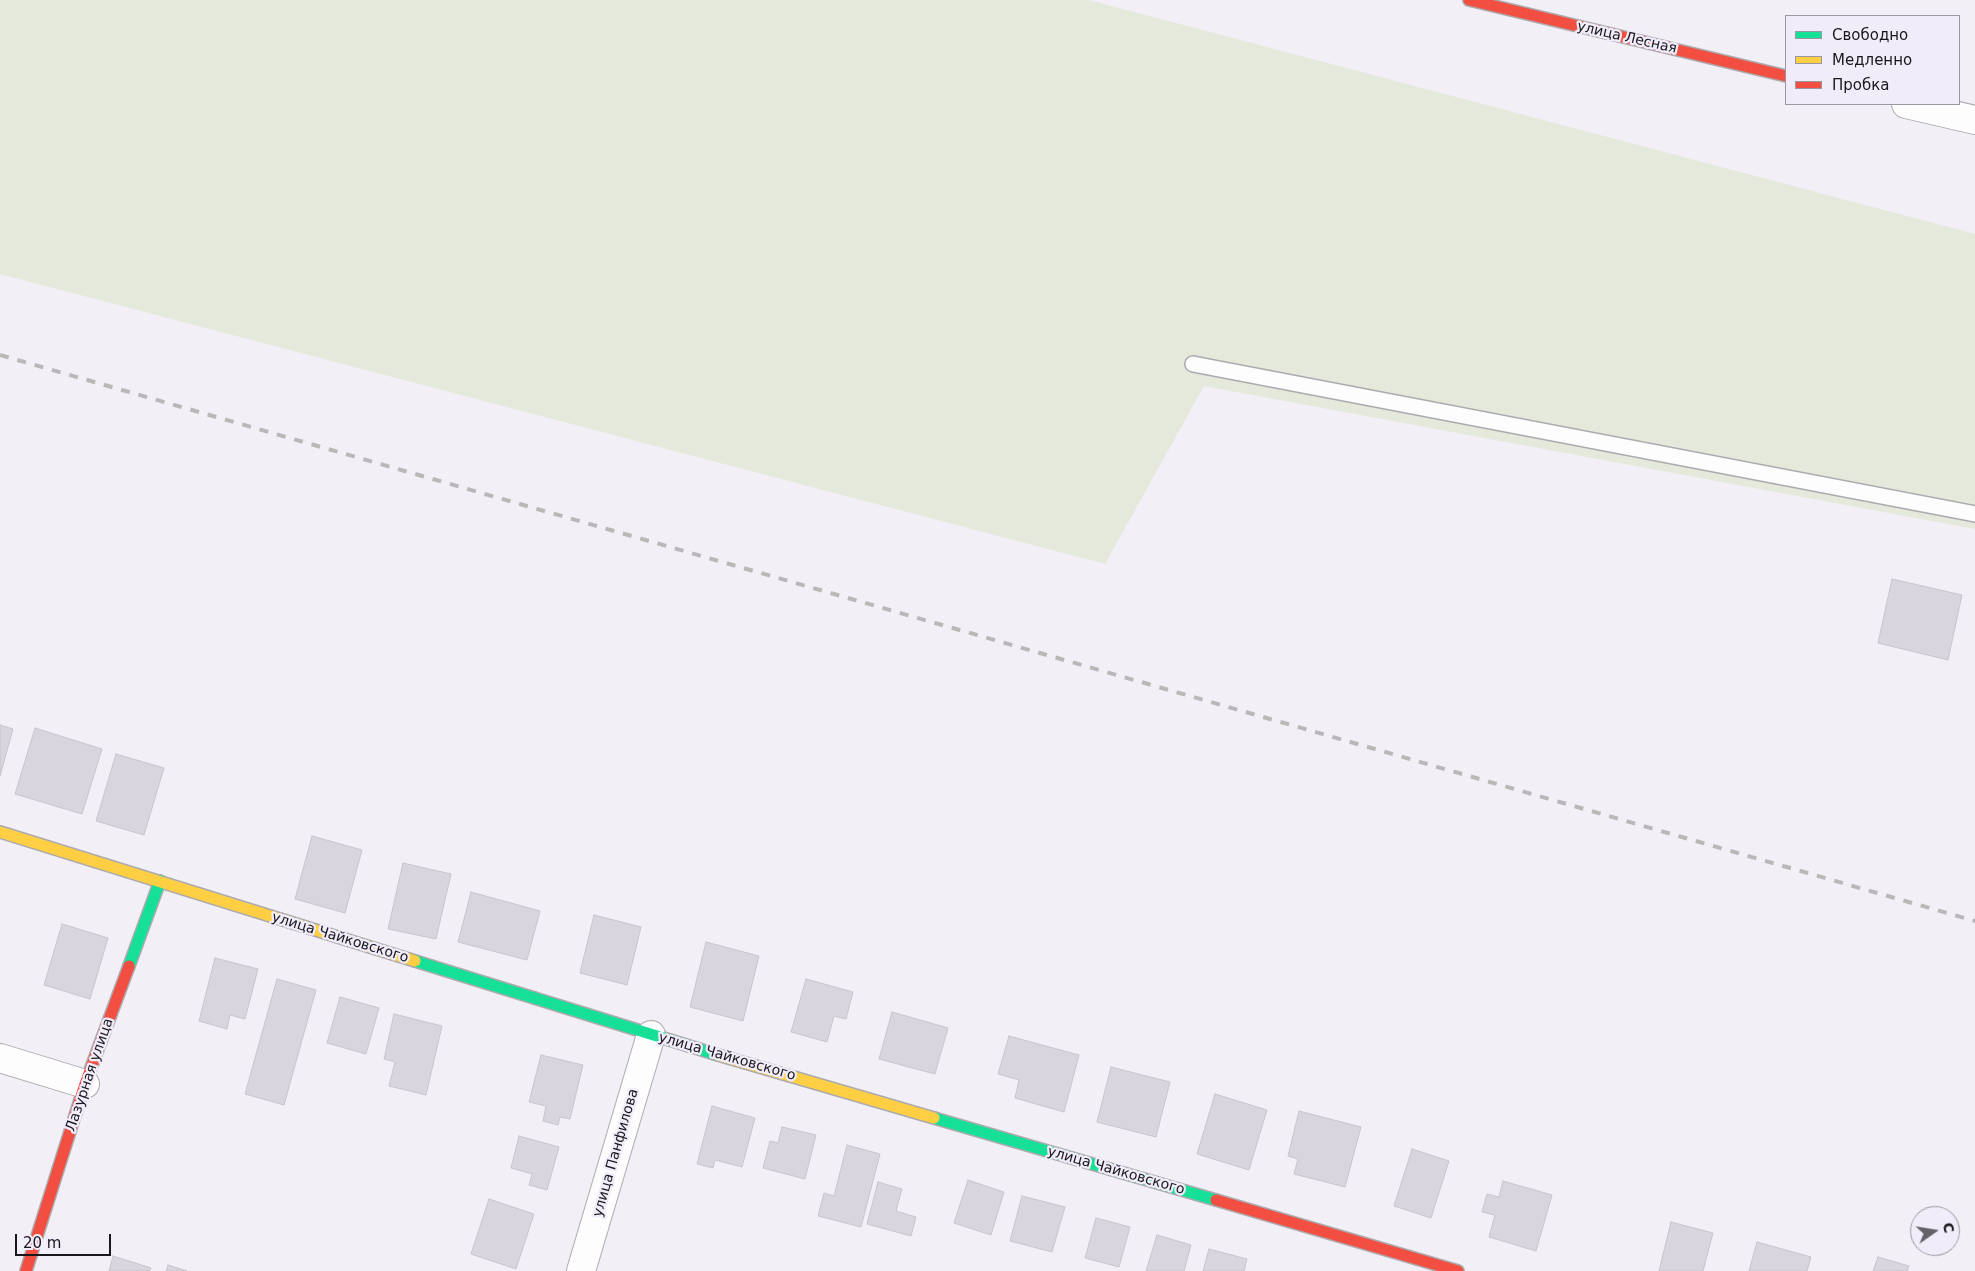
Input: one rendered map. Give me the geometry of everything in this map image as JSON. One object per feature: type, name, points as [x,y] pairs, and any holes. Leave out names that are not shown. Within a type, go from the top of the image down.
[{"type":"street","name":"улица Лесная","points":[[1469,0],[1510,5],[1785,76]]},
{"type":"street","points":[[1910,105],[1975,120]]},
{"type":"street","name":"улица Чайковского","points":[[0,832],[651,1035],[1458,1271]]},
{"type":"street","name":"Лазурная улица","points":[[26,1271],[85,1084],[160,881]]},
{"type":"street","name":"улица Панфилова","points":[[582,1271],[651,1035]]},
{"type":"street","points":[[0,1058],[85,1084]]},
{"type":"lane","points":[[1193,364],[1975,514]]},
{"type":"shaded area","points":[[0,0],[1089,0],[1975,234],[1975,529],[1204,386],[1105,564],[0,274]]},
{"type":"building","points":[[1892,579],[1962,595],[1948,660],[1878,643]]},
{"type":"building","points":[[0,725],[13,729],[0,776]]},
{"type":"building","points":[[35,728],[102,749],[82,814],[15,794]]},
{"type":"building","points":[[116,754],[164,768],[144,835],[96,821]]},
{"type":"building","points":[[312,836],[362,850],[345,913],[295,899]]},
{"type":"building","points":[[403,863],[451,874],[436,939],[388,929]]},
{"type":"building","points":[[471,892],[540,911],[527,960],[458,942]]},
{"type":"building","points":[[594,915],[641,927],[627,985],[580,973]]},
{"type":"building","points":[[62,924],[108,938],[90,999],[44,985]]},
{"type":"building","points":[[706,942],[759,956],[743,1021],[690,1007]]},
{"type":"building","points":[[215,958],[258,969],[245,1019],[230,1015],[227,1029],[199,1021]]},
{"type":"building","points":[[277,979],[316,990],[284,1105],[245,1094]]},
{"type":"building","points":[[806,979],[853,992],[846,1019],[834,1016],[827,1042],[791,1032]]},
{"type":"building","points":[[340,997],[379,1008],[366,1054],[327,1043]]},
{"type":"building","points":[[892,1012],[948,1028],[935,1074],[879,1059]]},
{"type":"building","points":[[394,1014],[442,1026],[426,1095],[389,1086],[395,1062],[384,1059]]},
{"type":"building","points":[[1009,1036],[1079,1055],[1064,1112],[1015,1098],[1019,1080],[998,1074]]},
{"type":"building","points":[[541,1055],[583,1065],[570,1119],[560,1117],[558,1125],[543,1121],[546,1106],[529,1102]]},
{"type":"building","points":[[1111,1067],[1170,1082],[1156,1137],[1097,1122]]},
{"type":"building","points":[[1215,1094],[1267,1110],[1249,1170],[1197,1154]]},
{"type":"building","points":[[712,1106],[755,1118],[742,1167],[715,1160],[713,1168],[697,1164]]},
{"type":"building","points":[[1299,1111],[1361,1127],[1345,1187],[1294,1174],[1298,1159],[1288,1156]]},
{"type":"building","points":[[782,1127],[816,1135],[805,1179],[763,1168],[770,1141],[778,1143]]},
{"type":"building","points":[[519,1136],[559,1147],[547,1190],[529,1185],[532,1174],[511,1168]]},
{"type":"building","points":[[847,1145],[880,1154],[861,1227],[818,1216],[824,1193],[834,1196]]},
{"type":"building","points":[[1412,1149],[1449,1161],[1431,1218],[1394,1206]]},
{"type":"building","points":[[968,1180],[1004,1192],[991,1235],[954,1223]]},
{"type":"building","points":[[1503,1181],[1552,1195],[1536,1251],[1489,1237],[1495,1215],[1482,1212],[1487,1194],[1499,1197]]},
{"type":"building","points":[[878,1182],[902,1189],[896,1211],[916,1217],[911,1236],[867,1224]]},
{"type":"building","points":[[1022,1196],[1065,1207],[1052,1252],[1010,1241]]},
{"type":"building","points":[[489,1199],[534,1214],[516,1269],[471,1254]]},
{"type":"building","points":[[1096,1218],[1130,1227],[1119,1267],[1085,1258]]},
{"type":"building","points":[[1671,1222],[1713,1233],[1703,1271],[1659,1271]]},
{"type":"building","points":[[1157,1235],[1191,1245],[1184,1271],[1146,1271]]},
{"type":"building","points":[[1757,1242],[1811,1257],[1807,1271],[1749,1271]]},
{"type":"building","points":[[1209,1249],[1247,1259],[1244,1271],[1203,1271]]},
{"type":"building","points":[[113,1256],[151,1268],[150,1271],[109,1271]]},
{"type":"building","points":[[1878,1257],[1909,1266],[1907,1271],[1873,1271]]},
{"type":"building","points":[[168,1265],[187,1271],[166,1271]]},
{"type":"railway","points":[[0,355],[1975,921]]},
{"type":"traffic: fast","points":[[129,966],[160,881]]},
{"type":"traffic: fast","points":[[415,961],[718,1055]]},
{"type":"traffic: fast","points":[[934,1118],[1216,1200]]},
{"type":"traffic: slow","points":[[0,832],[415,961]]},
{"type":"traffic: slow","points":[[718,1055],[934,1118]]},
{"type":"traffic: jam","points":[[1469,0],[1785,76]]},
{"type":"traffic: jam","points":[[26,1271],[85,1084],[129,966]]},
{"type":"traffic: jam","points":[[1216,1200],[1458,1271]]}]
